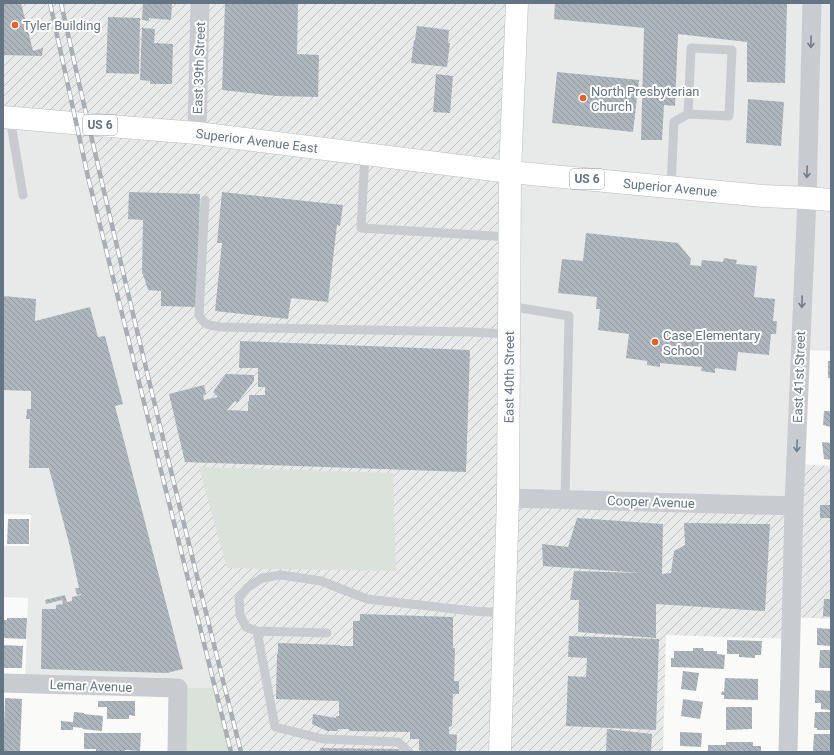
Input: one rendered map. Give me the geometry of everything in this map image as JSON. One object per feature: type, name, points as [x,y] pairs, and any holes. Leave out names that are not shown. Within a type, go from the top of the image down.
[{"type":"main road","name":"East 40th Street","points":[[500,752],[508,498],[510,172],[517,3]]},
{"type":"main road","name":"Superior Avenue East","points":[[7,117],[197,133],[510,172]]},
{"type":"main road","name":"Superior Avenue","points":[[510,172],[764,196],[831,200]]},
{"type":"street","name":"East 39th Street","points":[[197,133],[200,3]]},
{"type":"street","name":"East 41st Street","points":[[788,752],[794,506],[812,3]]},
{"type":"street","name":"Cooper Avenue","points":[[508,498],[794,506]]},
{"type":"street","name":"Lemar Avenue","points":[[3,683],[178,688],[177,752]]},
{"type":"lane","points":[[671,187],[674,122],[688,114],[728,116],[732,50],[691,48],[688,114]]},
{"type":"lane","points":[[7,117],[23,195]]},
{"type":"lane","points":[[365,154],[361,228],[510,236]]},
{"type":"lane","points":[[205,200],[199,315],[202,321],[207,325],[221,327],[509,334]]},
{"type":"lane","points":[[509,306],[569,316],[565,499]]},
{"type":"lane","points":[[327,633],[257,631],[246,628],[240,615],[239,598],[247,588],[262,578],[281,575],[321,581],[367,599],[472,611],[505,613]]},
{"type":"lane","points":[[257,631],[275,727],[323,739],[398,742],[409,752]]},
{"type":"shaded area","points":[[3,3],[517,3],[508,497],[794,506],[796,464],[831,466],[831,619],[792,617],[791,639],[666,635],[663,752],[231,752],[75,124],[3,117]]},
{"type":"shaded area","points":[[517,3],[831,3],[831,351],[801,350],[794,506],[508,498]]},
{"type":"shaded area","points":[[3,117],[75,123],[215,688],[25,684],[28,598],[3,597],[3,546],[29,546],[31,515],[3,514]]},
{"type":"shaded area","points":[[199,467],[393,473],[396,571],[227,568]]},
{"type":"shaded area","points":[[178,688],[215,688],[231,752],[177,752]]},
{"type":"building","name":"Tyler Building","points":[[3,3],[21,3],[33,51],[43,48],[42,56],[3,55]]},
{"type":"building","points":[[143,3],[172,4],[171,20],[149,18],[149,21],[142,20]]},
{"type":"building","points":[[225,3],[298,3],[297,54],[319,55],[318,97],[276,96],[222,90]]},
{"type":"building","points":[[555,3],[787,4],[785,83],[747,82],[747,42],[678,34],[675,106],[664,105],[662,140],[641,140],[644,28],[554,19]]},
{"type":"building","points":[[108,17],[140,18],[139,74],[106,73]]},
{"type":"building","points":[[417,26],[449,30],[448,43],[450,43],[447,67],[411,63]]},
{"type":"building","points":[[142,28],[155,29],[154,43],[173,44],[172,84],[150,84],[150,81],[140,80]]},
{"type":"building","points":[[557,72],[639,80],[633,132],[552,123]]},
{"type":"building","points":[[436,74],[453,76],[450,113],[433,112]]},
{"type":"building","points":[[748,99],[784,102],[781,146],[746,143]]},
{"type":"building","points":[[129,192],[200,194],[197,307],[161,306],[161,291],[148,290],[142,274],[143,220],[128,219]]},
{"type":"building","points":[[222,192],[343,205],[340,226],[337,225],[328,302],[291,298],[288,319],[215,311],[222,243],[217,243]]},
{"type":"building","points":[[586,233],[678,243],[691,259],[690,265],[701,266],[702,260],[723,262],[724,258],[737,260],[736,264],[757,266],[754,297],[775,299],[773,321],[777,321],[776,334],[771,334],[769,355],[738,352],[736,371],[715,368],[715,373],[701,371],[702,367],[660,363],[660,367],[647,365],[647,361],[626,358],[629,334],[598,330],[600,309],[596,309],[597,297],[558,293],[562,259],[583,261]]},
{"type":"building","points":[[3,296],[36,299],[35,321],[90,307],[98,337],[105,336],[123,404],[115,406],[183,669],[167,673],[41,669],[42,609],[56,609],[56,605],[63,604],[62,600],[46,604],[45,600],[65,595],[67,602],[72,601],[72,597],[81,594],[77,595],[75,588],[79,588],[69,543],[49,468],[29,468],[30,419],[26,419],[27,409],[31,409],[31,391],[3,390]]},
{"type":"building","points":[[240,341],[470,350],[466,472],[185,462],[169,394],[204,385],[206,394],[203,395],[204,400],[218,397],[213,392],[226,374],[254,375],[254,381],[237,403],[235,401],[227,410],[248,411],[249,395],[265,395],[265,387],[258,387],[258,368],[239,368]]},
{"type":"building","points":[[828,361],[831,361],[831,378],[828,378]]},
{"type":"building","points":[[824,411],[831,411],[831,427],[823,425]]},
{"type":"building","points":[[822,442],[831,443],[831,460],[824,459]]},
{"type":"building","points":[[820,505],[831,505],[831,518],[820,518]]},
{"type":"building","points":[[577,518],[663,524],[662,574],[671,573],[674,551],[685,545],[684,523],[770,524],[765,611],[656,604],[656,638],[578,632],[579,600],[570,600],[574,571],[642,573],[543,566],[542,544],[568,547]]},
{"type":"building","points":[[8,519],[29,519],[29,544],[7,544]]},
{"type":"building","points":[[824,599],[831,599],[831,617],[823,616]]},
{"type":"building","points":[[360,614],[453,617],[453,648],[455,648],[454,681],[459,681],[459,694],[453,694],[452,726],[449,727],[449,734],[457,735],[456,752],[421,752],[421,750],[419,750],[419,739],[410,739],[410,732],[349,731],[349,729],[327,731],[312,724],[313,714],[336,718],[336,716],[339,716],[339,701],[276,699],[278,643],[353,646],[353,621],[360,621]]},
{"type":"building","points":[[7,618],[27,618],[26,639],[3,638],[3,620],[7,620]]},
{"type":"building","points":[[817,628],[831,629],[831,646],[817,645]]},
{"type":"building","points":[[569,636],[659,639],[656,730],[566,726],[568,676],[586,677],[587,658],[568,657]]},
{"type":"building","points":[[727,640],[762,641],[761,655],[755,655],[755,658],[739,657],[739,654],[727,654]]},
{"type":"building","points":[[3,645],[23,646],[22,668],[3,668]]},
{"type":"building","points":[[693,648],[703,648],[704,651],[717,651],[717,654],[725,655],[724,669],[671,667],[671,658],[674,658],[674,651],[693,651]]},
{"type":"building","points":[[820,650],[831,650],[831,668],[819,668]]},
{"type":"building","points":[[683,671],[699,673],[696,691],[681,689]]},
{"type":"building","points":[[725,678],[758,679],[758,700],[724,699],[724,695],[721,695],[722,691],[724,692]]},
{"type":"building","points":[[815,690],[831,691],[831,710],[821,709],[821,703],[815,703]]},
{"type":"building","points":[[5,698],[22,699],[20,752],[3,752]]},
{"type":"building","points":[[683,699],[703,702],[700,719],[681,716]]},
{"type":"building","points":[[98,701],[135,701],[135,716],[129,715],[129,719],[107,719],[107,707],[98,707]]},
{"type":"building","points":[[726,707],[752,707],[752,729],[726,730]]},
{"type":"building","points":[[74,712],[103,716],[102,731],[73,727],[73,730],[61,730],[61,721],[73,722]]},
{"type":"building","points":[[815,712],[831,712],[831,730],[817,730],[817,728],[814,728]]},
{"type":"building","points":[[607,729],[652,734],[651,752],[606,752]]},
{"type":"building","points":[[680,732],[702,733],[701,747],[680,746]]},
{"type":"building","points":[[84,733],[141,733],[140,751],[125,750],[125,752],[96,752],[96,749],[84,749]]},
{"type":"building","points":[[814,734],[831,734],[831,752],[813,751]]},
{"type":"building","points":[[726,742],[753,742],[753,746],[761,746],[761,752],[708,752],[708,745],[726,745]]},
{"type":"building","points":[[320,748],[399,749],[399,752],[320,752]]},
{"type":"railway","points":[[50,3],[88,177],[231,752]]},
{"type":"railway","points":[[61,3],[148,378],[241,752]]},
{"type":"place","name":"Tyler Building","points":[[15,25]]},
{"type":"place","name":"North Presbyterian Church","points":[[583,98]]},
{"type":"place","name":"Case Elementary School","points":[[655,342]]}]
